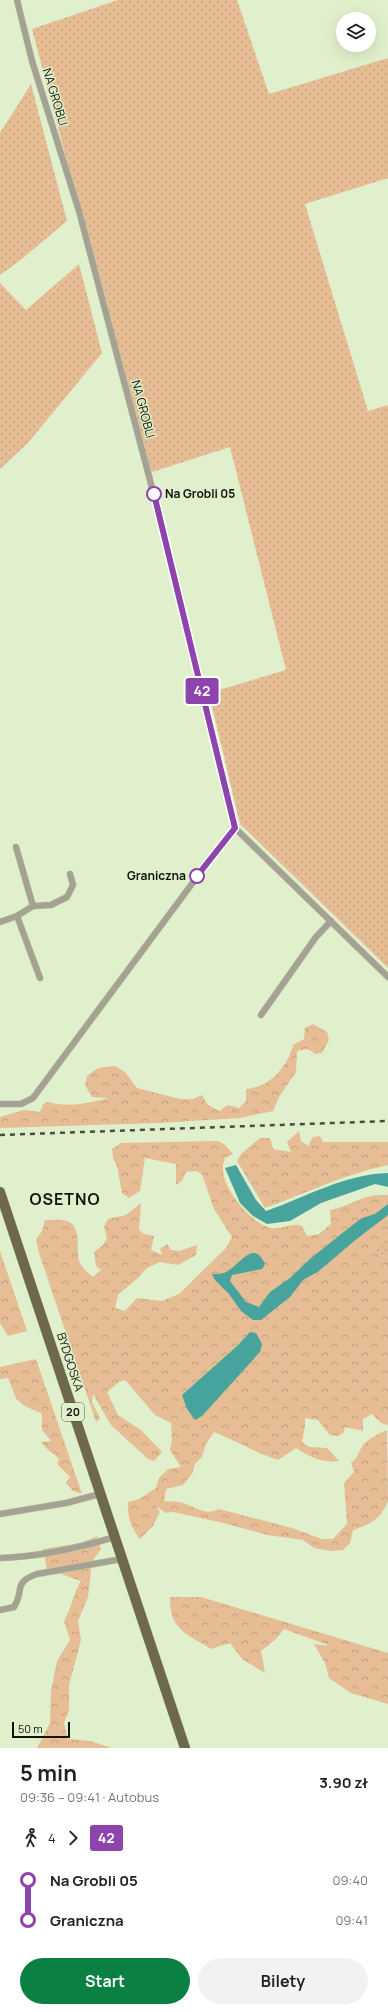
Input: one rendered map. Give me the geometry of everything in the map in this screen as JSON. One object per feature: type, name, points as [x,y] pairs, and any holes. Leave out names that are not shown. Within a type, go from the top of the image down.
[{"type":"main road","name":"BYDGOSKA","points":[[0,1192],[13,1235],[185,1748]]},
{"type":"main road","name":"BYDGOSKA","points":[[0,1205],[13,1235]]},
{"type":"street","name":"NA GROBLI","points":[[17,0],[32,60],[79,211],[150,480],[235,828]]},
{"type":"street","points":[[0,1104],[21,1104],[32,1098],[235,828],[388,977]]},
{"type":"street","points":[[16,847],[33,906]]},
{"type":"street","points":[[0,922],[17,916],[33,906],[51,905],[66,897],[73,885],[70,874]]},
{"type":"street","points":[[17,916],[40,978]]},
{"type":"street","points":[[261,1016],[316,937],[331,921]]},
{"type":"street","points":[[0,1514],[66,1504],[100,1494]]},
{"type":"street","points":[[0,1558],[39,1554],[90,1544],[115,1537]]},
{"type":"street","points":[[0,1610],[14,1607],[20,1598],[19,1588],[26,1578],[37,1574],[122,1559]]},
{"type":"green space","points":[[118,0],[237,0],[269,94],[388,58],[388,178],[305,204],[368,411],[388,405],[388,968],[240,824],[209,693],[286,670],[230,447],[149,473],[32,29]]},
{"type":"green space","points":[[31,84],[67,221],[22,259],[0,275],[0,133]]},
{"type":"green space","points":[[79,264],[102,353],[28,443],[0,469],[0,283],[26,310]]},
{"type":"green space","points":[[313,1024],[327,1032],[329,1040],[322,1053],[315,1054],[308,1049],[297,1051],[296,1072],[279,1097],[273,1111],[240,1118],[159,1123],[0,1128],[0,1117],[24,1110],[40,1112],[43,1104],[48,1102],[71,1105],[109,1098],[92,1097],[85,1085],[87,1076],[98,1068],[115,1066],[125,1072],[137,1088],[180,1099],[193,1099],[202,1095],[207,1104],[219,1111],[228,1105],[239,1108],[246,1101],[246,1089],[262,1085],[277,1074],[286,1063],[293,1045],[304,1039],[305,1028]]},
{"type":"green space","points":[[299,1131],[301,1141],[308,1146],[313,1137],[320,1136],[323,1142],[388,1142],[388,1165],[357,1173],[265,1208],[237,1161],[241,1154],[260,1138],[270,1138],[273,1149],[291,1152],[287,1142]]},
{"type":"green space","points":[[218,1141],[225,1145],[233,1154],[225,1158],[223,1167],[224,1178],[233,1196],[248,1214],[264,1226],[272,1228],[295,1225],[302,1226],[307,1236],[319,1234],[331,1224],[330,1210],[372,1196],[388,1195],[388,1236],[373,1252],[388,1258],[388,1425],[381,1423],[372,1414],[363,1419],[363,1431],[345,1427],[344,1432],[338,1436],[330,1435],[318,1420],[305,1418],[302,1442],[309,1447],[327,1448],[339,1461],[316,1459],[296,1448],[278,1460],[214,1432],[206,1444],[202,1457],[195,1464],[192,1474],[183,1485],[166,1489],[164,1501],[184,1503],[199,1510],[209,1512],[219,1509],[292,1528],[322,1539],[333,1539],[347,1524],[344,1483],[354,1472],[351,1463],[356,1459],[361,1448],[366,1442],[387,1430],[388,1501],[382,1513],[375,1520],[353,1530],[350,1543],[343,1550],[332,1551],[314,1548],[303,1540],[268,1535],[173,1512],[166,1513],[156,1506],[160,1512],[153,1526],[140,1539],[134,1530],[130,1522],[128,1502],[139,1499],[156,1488],[159,1478],[168,1469],[181,1467],[170,1450],[172,1440],[171,1423],[155,1415],[125,1380],[119,1382],[107,1392],[118,1415],[141,1430],[162,1452],[154,1461],[148,1459],[111,1425],[93,1394],[92,1402],[100,1418],[96,1422],[39,1253],[36,1240],[42,1231],[45,1220],[62,1220],[72,1224],[77,1233],[79,1261],[83,1268],[93,1277],[101,1270],[96,1266],[94,1252],[103,1245],[107,1238],[104,1227],[108,1219],[126,1215],[141,1203],[139,1230],[144,1234],[154,1236],[151,1250],[162,1255],[160,1249],[167,1244],[171,1250],[179,1251],[197,1245],[196,1255],[178,1265],[160,1262],[147,1268],[118,1295],[115,1308],[125,1311],[137,1298],[162,1301],[179,1294],[226,1248],[232,1237],[214,1209],[202,1174],[196,1171],[186,1172],[182,1181],[176,1185],[176,1164],[145,1158],[140,1191],[129,1198],[122,1193],[112,1149],[121,1143]],"holes":[[[250,1332],[260,1352],[231,1383],[182,1395],[237,1346]]]},
{"type":"green space","points":[[388,1236],[388,1258],[373,1252]]},
{"type":"green space","points":[[0,1251],[27,1331],[8,1336],[0,1323]]},
{"type":"green space","points":[[36,1359],[82,1494],[73,1491],[66,1483],[70,1477],[57,1464],[59,1459],[41,1442],[51,1441],[42,1430],[42,1414],[23,1405],[16,1398],[8,1378],[0,1379],[0,1367]]},
{"type":"green space","points":[[97,1536],[101,1549],[92,1562],[88,1597],[78,1621],[81,1640],[69,1685],[69,1710],[64,1723],[68,1739],[90,1741],[112,1748],[37,1748],[50,1723],[51,1691],[57,1661],[70,1640],[64,1621],[81,1581],[47,1569],[43,1549],[81,1543]]},
{"type":"green space","points":[[170,1597],[201,1597],[388,1653],[388,1704],[351,1693],[329,1678],[325,1663],[314,1644],[331,1646],[284,1629],[276,1639],[261,1651],[265,1673],[242,1659],[230,1643],[211,1649],[187,1635],[176,1624],[170,1608]]},
{"type":"water","points":[[236,1165],[256,1200],[266,1211],[326,1187],[356,1177],[388,1173],[388,1187],[375,1184],[321,1203],[290,1221],[267,1224],[253,1216],[240,1203],[225,1168]]},
{"type":"water","points":[[388,1204],[388,1215],[354,1241],[319,1271],[303,1280],[290,1297],[261,1320],[253,1320],[241,1311],[229,1294],[215,1280],[212,1274],[224,1273],[230,1270],[246,1256],[251,1253],[256,1253],[265,1264],[262,1269],[232,1275],[230,1281],[246,1302],[259,1307],[270,1292],[290,1278],[310,1259],[350,1227],[362,1218],[375,1214]]},
{"type":"water","points":[[250,1332],[256,1333],[262,1344],[260,1352],[202,1416],[195,1420],[187,1409],[182,1395],[237,1346]]},
{"type":"railway","points":[[0,1135],[388,1121]]},
{"type":"bus line","name":"42","points":[[154,494],[235,828],[197,876]]},
{"type":"place","name":"Na Grobli 05","points":[[154,494]]},
{"type":"place","name":"Graniczna","points":[[197,876]]},
{"type":"district","name":"OSETNO","points":[[65,1199]]}]
